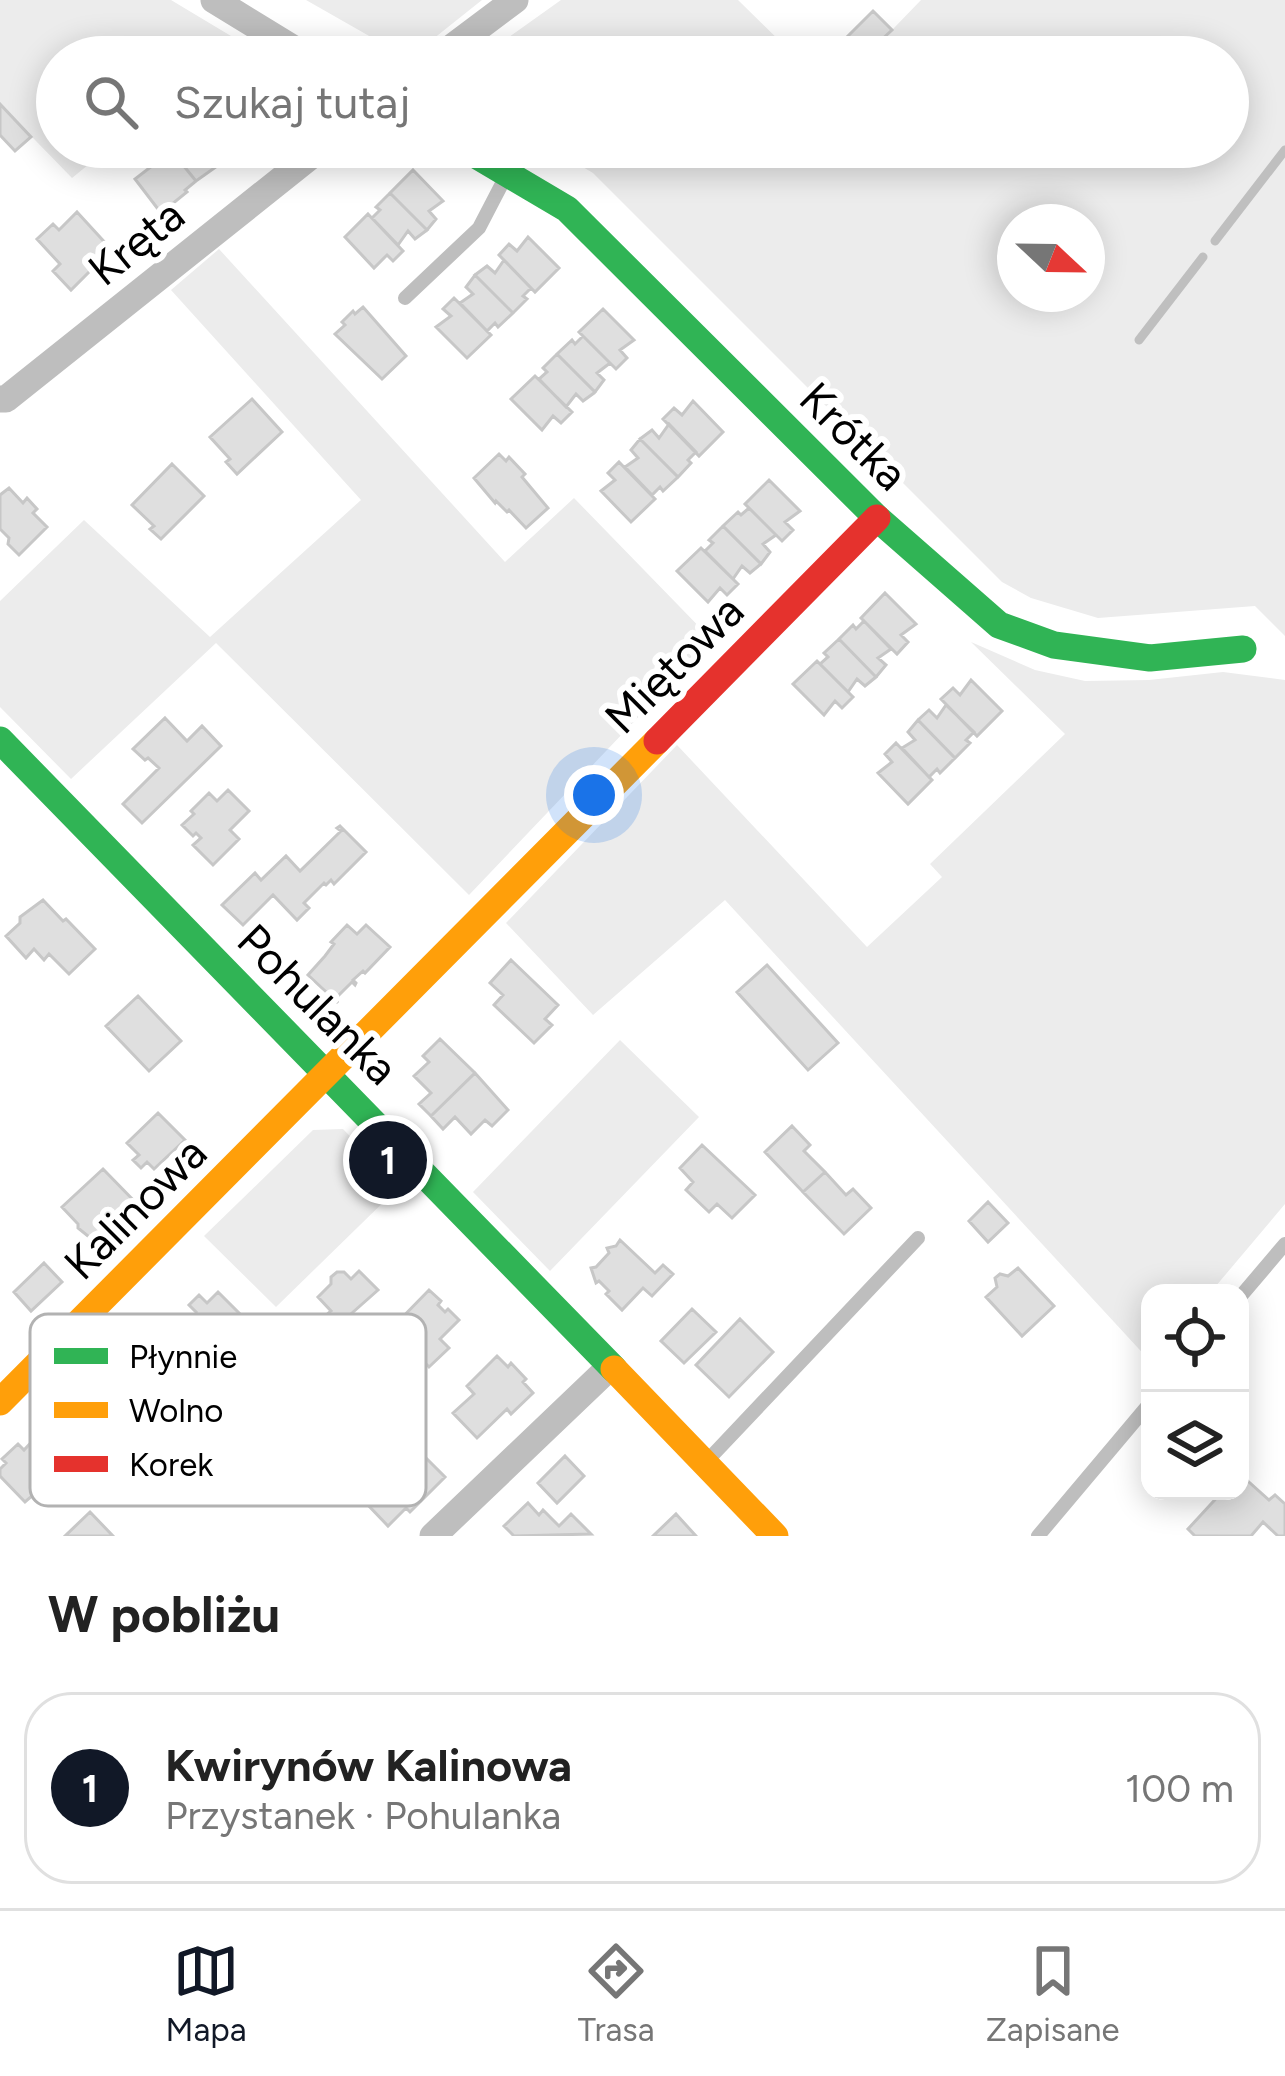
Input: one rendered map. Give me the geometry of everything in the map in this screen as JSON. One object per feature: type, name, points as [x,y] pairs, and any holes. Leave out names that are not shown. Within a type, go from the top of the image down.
[{"type":"street","points":[[214,0],[273,36]]},
{"type":"street","points":[[467,36],[515,0]]},
{"type":"street","name":"Kręta","points":[[0,399],[6,399],[296,168]]},
{"type":"street","name":"Krótka","points":[[498,168],[567,209],[878,518],[999,625],[1054,645],[1150,658],[1243,649]]},
{"type":"street","name":"Miętowa","points":[[328,1074],[878,518]]},
{"type":"street","name":"Pohulanka","points":[[0,740],[775,1536]]},
{"type":"street","name":"Kalinowa","points":[[88,1314],[328,1074]]},
{"type":"street","points":[[433,1536],[610,1366]]},
{"type":"street","name":"Kalinowa","points":[[0,1402],[30,1372]]},
{"type":"lane","points":[[405,298],[479,228],[507,173]]},
{"type":"lane","points":[[704,1463],[918,1238]]},
{"type":"lane","points":[[1249,1286],[1285,1244]]},
{"type":"lane","points":[[1038,1536],[1141,1414]]},
{"type":"shaded area","points":[[0,0],[171,0],[231,36],[36,36],[36,141],[0,104]]},
{"type":"shaded area","points":[[306,0],[482,0],[437,36],[369,36]]},
{"type":"shaded area","points":[[561,0],[738,0],[775,36],[510,36]]},
{"type":"shaded area","points":[[921,0],[1285,0],[1285,636],[1255,606],[1098,618],[1031,598],[1002,582],[585,168],[1249,168],[1249,36],[886,36]]},
{"type":"shaded area","points":[[62,168],[84,168],[72,178]]},
{"type":"shaded area","points":[[219,249],[505,562],[574,498],[714,642],[469,895],[216,643],[71,779],[0,707],[0,601],[84,520],[210,637],[361,500],[171,290]]},
{"type":"shaded area","points":[[971,642],[1035,670],[1085,681],[1223,672],[1285,680],[1285,1204],[1218,1284],[1141,1284],[1141,1351],[725,900],[593,1015],[506,923],[677,745],[867,947],[942,877],[930,864],[1065,734]]},
{"type":"shaded area","points":[[620,1040],[699,1117],[550,1271],[473,1192]]},
{"type":"shaded area","points":[[343,1129],[399,1187],[276,1307],[204,1236],[313,1130]]},
{"type":"building","points":[[873,11],[892,30],[886,36],[848,36]]},
{"type":"building","points":[[0,104],[31,137],[15,151],[0,135]]},
{"type":"building","points":[[149,168],[185,168],[196,181],[161,213],[135,179]]},
{"type":"building","points":[[185,168],[214,168],[196,181]]},
{"type":"building","points":[[413,170],[443,201],[429,211],[436,219],[427,230],[390,193]]},
{"type":"building","points":[[390,193],[427,230],[415,239],[408,231],[398,245],[372,218]]},
{"type":"building","points":[[77,212],[109,247],[71,290],[53,271],[60,264],[37,239],[53,224],[59,230]]},
{"type":"building","points":[[368,214],[403,251],[393,261],[387,255],[374,268],[345,237]]},
{"type":"building","points":[[528,237],[559,268],[535,292],[499,255],[509,244],[517,251]]},
{"type":"building","points":[[504,260],[531,288],[513,313],[475,275],[487,266],[495,273]]},
{"type":"building","points":[[475,275],[513,313],[487,331],[460,303],[473,294],[466,287]]},
{"type":"building","points":[[454,298],[491,335],[467,358],[436,327],[451,316],[443,309]]},
{"type":"building","points":[[363,307],[406,356],[382,379],[335,334],[353,311]]},
{"type":"building","points":[[603,309],[634,340],[620,350],[627,358],[616,369],[579,332]]},
{"type":"building","points":[[583,336],[610,363],[597,373],[604,380],[595,392],[557,354]]},
{"type":"building","points":[[557,354],[595,392],[583,401],[576,394],[566,407],[539,379]]},
{"type":"building","points":[[535,376],[572,412],[561,423],[553,416],[542,430],[511,399]]},
{"type":"building","points":[[252,399],[282,432],[237,474],[210,437]]},
{"type":"building","points":[[693,401],[723,432],[699,456],[663,419],[674,408],[682,415]]},
{"type":"building","points":[[669,424],[696,452],[678,477],[640,439],[652,430],[659,438]]},
{"type":"building","points":[[640,439],[678,477],[652,495],[625,467],[638,458],[631,450]]},
{"type":"building","points":[[499,454],[506,461],[509,457],[525,474],[522,477],[548,508],[526,528],[474,478]]},
{"type":"building","points":[[619,462],[655,499],[631,522],[601,491],[615,480],[608,473]]},
{"type":"building","points":[[172,464],[204,496],[161,539],[132,505]]},
{"type":"building","points":[[769,480],[800,511],[785,522],[793,530],[782,541],[745,504]]},
{"type":"building","points":[[9,488],[23,503],[27,498],[47,527],[19,555],[0,529],[0,495]]},
{"type":"building","points":[[749,508],[776,535],[763,544],[770,552],[761,564],[723,526]]},
{"type":"building","points":[[723,526],[761,564],[750,573],[742,566],[733,579],[705,551]]},
{"type":"building","points":[[701,548],[738,584],[727,595],[720,588],[708,602],[677,571]]},
{"type":"building","points":[[885,593],[916,624],[901,635],[908,642],[897,654],[861,618]]},
{"type":"building","points":[[864,621],[891,649],[878,658],[886,665],[876,677],[839,639]]},
{"type":"building","points":[[839,639],[876,677],[865,686],[857,679],[848,692],[820,664]]},
{"type":"building","points":[[817,661],[853,697],[842,708],[835,701],[824,715],[793,684]]},
{"type":"building","points":[[971,680],[1002,711],[977,736],[941,699],[953,688],[960,695]]},
{"type":"building","points":[[946,705],[974,732],[955,758],[918,720],[929,710],[937,718]]},
{"type":"building","points":[[165,718],[187,741],[202,726],[221,746],[142,823],[123,804],[159,768],[133,749]]},
{"type":"building","points":[[918,720],[955,758],[929,777],[902,748],[915,740],[908,732]]},
{"type":"building","points":[[896,743],[932,780],[908,804],[878,773],[892,762],[885,754]]},
{"type":"building","points":[[228,790],[249,811],[230,830],[239,839],[213,865],[193,845],[201,838],[182,825],[209,793],[217,801]]},
{"type":"building","points":[[340,826],[366,852],[334,884],[331,880],[324,883],[304,903],[309,908],[297,920],[273,895],[243,925],[222,905],[255,873],[261,880],[286,856],[300,871],[341,831]]},
{"type":"building","points":[[43,900],[95,949],[69,974],[49,954],[44,960],[34,949],[26,958],[6,936],[20,917]]},
{"type":"building","points":[[347,925],[357,934],[366,925],[390,947],[335,999],[338,1003],[308,975]]},
{"type":"building","points":[[511,960],[558,1005],[545,1019],[552,1025],[534,1043],[494,1005],[503,995],[490,983]]},
{"type":"building","points":[[767,965],[838,1043],[808,1070],[737,992]]},
{"type":"building","points":[[138,996],[181,1041],[149,1071],[106,1026]]},
{"type":"building","points":[[440,1039],[475,1073],[431,1116],[419,1104],[431,1093],[414,1076],[429,1062],[423,1056]]},
{"type":"building","points":[[475,1073],[508,1110],[492,1126],[485,1120],[471,1134],[455,1117],[443,1129],[431,1116]]},
{"type":"building","points":[[158,1113],[185,1140],[154,1169],[147,1162],[141,1168],[133,1160],[139,1155],[127,1143]]},
{"type":"building","points":[[792,1126],[810,1145],[804,1151],[825,1172],[803,1192],[765,1152]]},
{"type":"building","points":[[702,1145],[755,1195],[732,1218],[717,1204],[709,1212],[686,1190],[693,1182],[680,1168]]},
{"type":"building","points":[[103,1169],[138,1205],[99,1245],[62,1207]]},
{"type":"building","points":[[825,1172],[846,1195],[853,1189],[871,1208],[844,1234],[803,1192]]},
{"type":"building","points":[[988,1202],[1008,1223],[988,1242],[969,1221]]},
{"type":"building","points":[[620,1240],[655,1273],[663,1265],[673,1274],[652,1296],[643,1288],[622,1310],[606,1294],[609,1291],[596,1283],[591,1268]]},
{"type":"building","points":[[44,1263],[62,1282],[31,1311],[14,1292]]},
{"type":"building","points":[[1018,1268],[1054,1306],[1022,1336],[986,1297],[997,1287],[995,1278]]},
{"type":"building","points":[[359,1271],[378,1290],[351,1314],[328,1314],[331,1311],[318,1297],[331,1284],[331,1277],[344,1272],[351,1279]]},
{"type":"building","points":[[429,1290],[445,1312],[448,1309],[459,1320],[440,1339],[449,1348],[429,1367],[426,1314],[406,1314]]},
{"type":"building","points":[[218,1292],[240,1314],[194,1314],[189,1305],[199,1295],[207,1303]]},
{"type":"building","points":[[692,1309],[716,1332],[684,1363],[661,1341]]},
{"type":"building","points":[[740,1319],[773,1352],[729,1397],[696,1365]]},
{"type":"building","points":[[497,1356],[508,1367],[511,1363],[533,1393],[511,1414],[507,1409],[477,1438],[453,1413],[474,1394],[467,1386]]},
{"type":"building","points":[[18,1444],[24,1450],[30,1444],[30,1498],[25,1502],[0,1476],[6,1463],[2,1459]]},
{"type":"building","points":[[565,1456],[584,1476],[557,1503],[538,1483]]},
{"type":"building","points":[[426,1458],[445,1477],[426,1496]]},
{"type":"building","points":[[1249,1482],[1269,1500],[1275,1495],[1285,1504],[1285,1536],[1278,1536],[1263,1522],[1251,1536],[1195,1536],[1188,1529],[1215,1500],[1249,1500]]},
{"type":"building","points":[[528,1503],[559,1526],[571,1514],[591,1534],[514,1536],[504,1526]]},
{"type":"building","points":[[369,1506],[416,1506],[410,1512],[406,1508],[388,1526]]},
{"type":"building","points":[[90,1512],[113,1536],[65,1536]]},
{"type":"building","points":[[676,1514],[696,1536],[653,1536]]},
{"type":"waterway","points":[[1215,241],[1285,150]]},
{"type":"waterway","points":[[1139,340],[1203,257]]},
{"type":"traffic: fast","points":[[498,168],[567,209],[877,518],[999,625],[1054,645],[1150,658],[1243,649]]},
{"type":"traffic: fast","points":[[0,740],[614,1369]]},
{"type":"traffic: slow","points":[[87,1314],[657,741]]},
{"type":"traffic: slow","points":[[614,1369],[775,1536]]},
{"type":"traffic: slow","points":[[0,1402],[30,1372]]},
{"type":"traffic: jam","points":[[657,741],[877,518]]},
{"type":"place","name":"Kwirynów Kalinowa","points":[[388,1160]]}]
